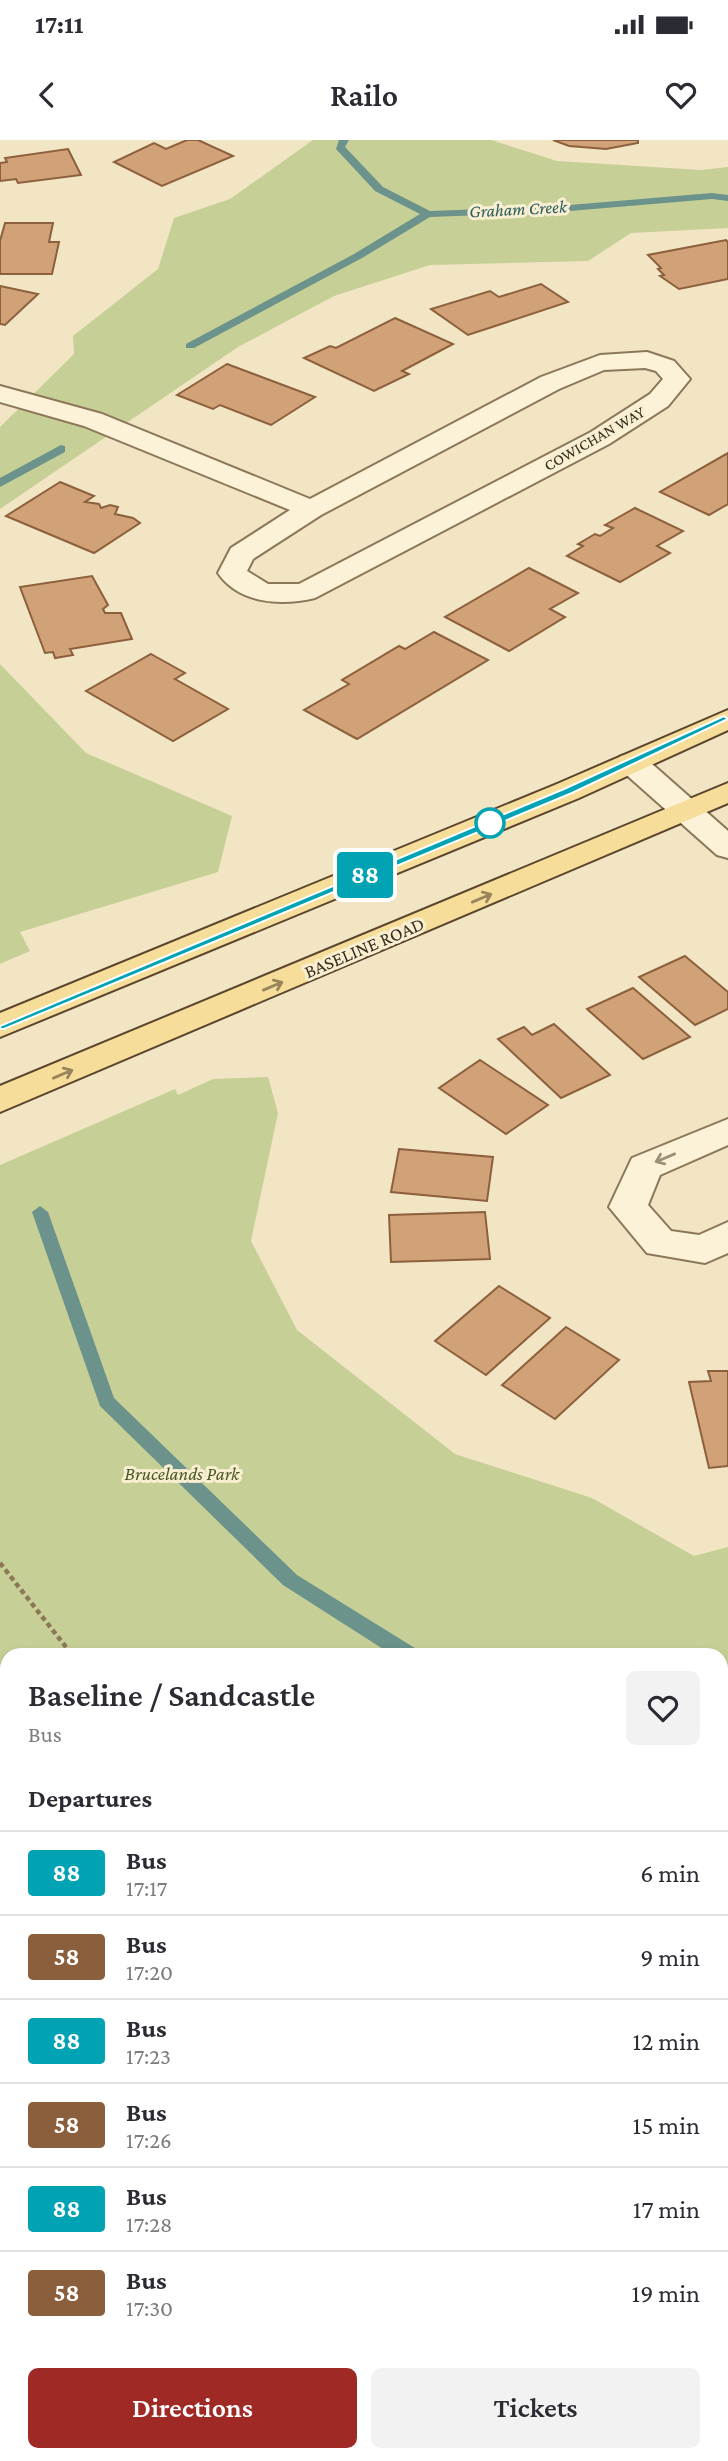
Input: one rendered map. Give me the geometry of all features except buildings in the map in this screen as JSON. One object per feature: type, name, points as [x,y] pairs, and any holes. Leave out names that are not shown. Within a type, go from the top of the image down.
[{"type":"main road","points":[[0,1026],[632,762],[728,719]]},
{"type":"main road","name":"BASELINE ROAD","points":[[0,1100],[728,792]]},
{"type":"street","name":"COWICHAN WAY","points":[[647,359],[665,366],[677,379],[659,400],[600,438],[305,592],[274,594],[249,589],[232,573],[241,554],[311,509],[550,383],[600,363],[647,359]]},
{"type":"street","points":[[0,394],[93,420],[311,509]]},
{"type":"street","points":[[632,762],[728,848]]},
{"type":"street","points":[[728,1131],[645,1167],[628,1207],[660,1243],[705,1249],[728,1235]]},
{"type":"path","points":[[0,1563],[68,1648]]},
{"type":"green space","points":[[313,140],[491,140],[557,161],[701,170],[728,167],[728,228],[631,233],[588,261],[430,265],[334,296],[238,347],[0,509],[0,427],[74,354],[73,336],[158,269],[174,218],[230,199]]},
{"type":"green space","points":[[0,664],[86,753],[232,816],[218,872],[20,932],[30,951],[0,964]]},
{"type":"green space","name":"Brucelands Park","points":[[268,1077],[278,1113],[251,1241],[297,1330],[455,1454],[592,1498],[694,1556],[728,1547],[728,1648],[0,1648],[0,1165],[175,1089],[178,1095],[213,1079]]},
{"type":"waterway","name":"Graham Creek","points":[[344,140],[340,147],[379,189],[428,214]]},
{"type":"waterway","name":"Graham Creek","points":[[428,214],[558,209],[712,196],[728,198]]},
{"type":"waterway","points":[[190,346],[358,256],[428,214]]},
{"type":"waterway","points":[[0,483],[61,449]]},
{"type":"waterway","points":[[40,1212],[106,1401],[290,1580],[398,1648]]},
{"type":"bus line","name":"88","points":[[0,1026],[568,791],[728,719]]}]
